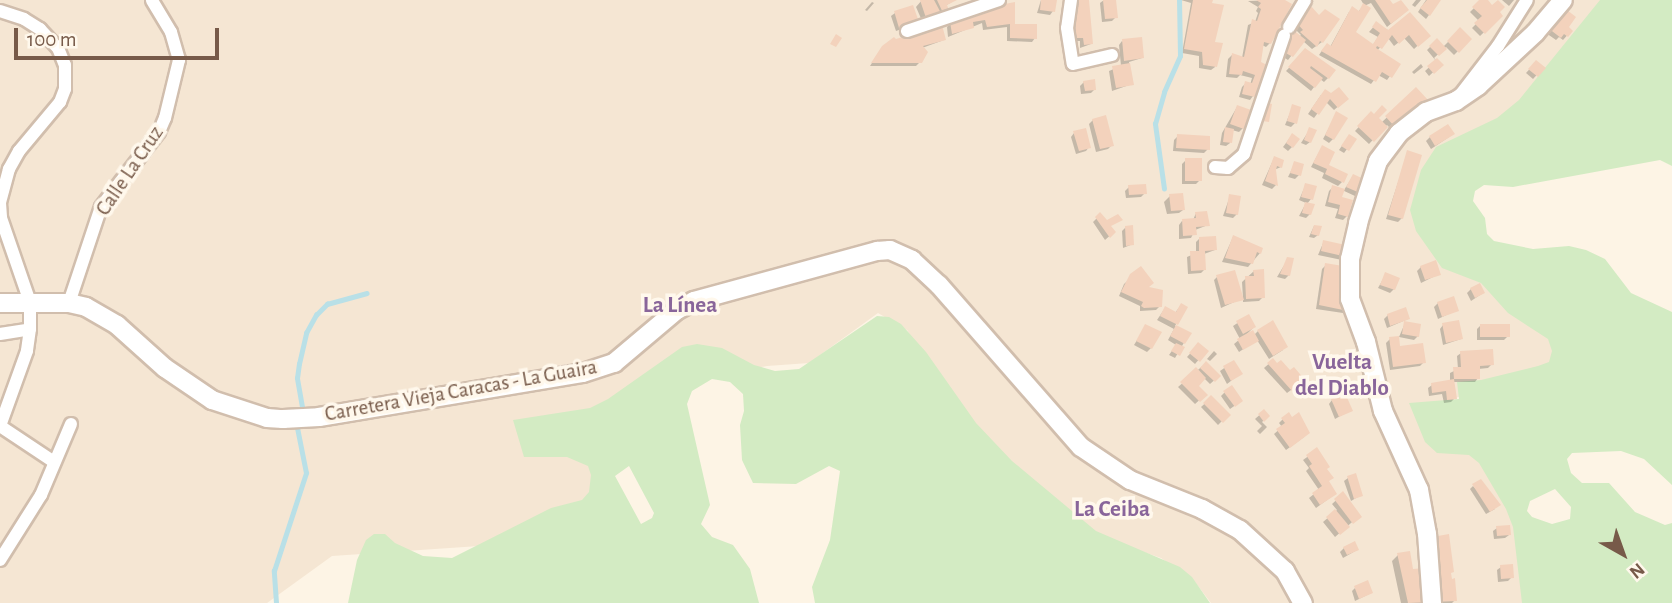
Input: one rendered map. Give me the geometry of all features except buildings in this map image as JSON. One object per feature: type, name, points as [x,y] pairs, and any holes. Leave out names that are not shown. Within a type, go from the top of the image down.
[{"type":"main road","points":[[1432,603],[1427,534],[1419,489],[1382,411],[1366,342],[1354,315],[1348,281],[1358,223],[1378,161],[1410,123],[1426,112],[1456,101],[1502,65],[1563,0]]},
{"type":"main road","name":"Carretera Vieja Caracas - La Guaira","points":[[0,303],[69,303],[101,314],[165,368],[212,400],[258,416],[283,419],[319,417],[583,373],[614,363],[677,310],[694,301],[877,251],[890,250],[912,260],[939,285],[1081,447],[1130,480],[1202,509],[1240,530],[1285,571],[1303,603]]},
{"type":"street","name":"Calle La Cruz","points":[[69,303],[101,207],[118,180],[159,132],[165,118],[179,60],[171,32],[152,0]]},
{"type":"street","points":[[907,32],[999,0]]},
{"type":"street","points":[[1071,0],[1067,28],[1073,64],[1112,55]]},
{"type":"street","points":[[1215,167],[1228,168],[1244,154],[1287,31],[1306,0]]},
{"type":"street","points":[[1456,101],[1527,0]]},
{"type":"street","points":[[0,11],[24,19],[40,29],[58,48],[65,65],[65,89],[60,102],[19,151],[9,169],[0,203],[1,218],[30,302],[27,351],[0,426],[54,462]]},
{"type":"street","points":[[0,334],[30,329]]},
{"type":"street","points":[[0,560],[29,516],[71,424]]},
{"type":"shaded area","points":[[0,0],[1604,0],[1545,87],[1422,188],[1584,335],[1588,378],[1472,391],[1442,404],[1511,512],[1526,603],[1211,603],[1195,582],[1161,558],[1088,533],[965,421],[907,330],[878,313],[809,363],[767,366],[695,380],[585,423],[601,513],[479,546],[332,556],[267,603],[0,603]]},
{"type":"green space","points":[[1600,0],[1672,0],[1672,166],[1660,160],[1513,187],[1484,185],[1475,191],[1473,201],[1485,218],[1487,234],[1494,241],[1533,249],[1569,246],[1586,250],[1605,259],[1631,293],[1672,312],[1672,485],[1644,459],[1621,451],[1572,453],[1567,459],[1571,473],[1582,483],[1609,483],[1635,512],[1665,525],[1672,523],[1672,603],[1522,603],[1513,527],[1506,509],[1479,463],[1469,455],[1437,453],[1425,442],[1409,403],[1459,399],[1457,382],[1481,380],[1549,362],[1552,351],[1548,339],[1508,313],[1481,283],[1442,268],[1416,231],[1410,210],[1421,170],[1436,147],[1497,118],[1519,100]],"holes":[[[1555,489],[1571,507],[1570,519],[1552,524],[1532,517],[1527,511],[1530,501]]]},
{"type":"green space","points":[[877,316],[889,317],[901,324],[926,352],[976,423],[1012,461],[1096,531],[1180,567],[1192,577],[1210,603],[815,603],[812,587],[830,540],[840,471],[829,466],[796,484],[753,483],[742,460],[740,425],[744,411],[743,394],[730,382],[712,379],[692,391],[687,404],[710,505],[701,524],[712,537],[733,545],[750,569],[759,603],[348,603],[357,560],[366,540],[374,534],[385,534],[395,543],[423,556],[452,558],[551,508],[582,500],[589,492],[591,475],[588,466],[567,457],[524,457],[513,420],[590,408],[608,399],[682,347],[697,344],[722,348],[754,365],[775,371],[799,369]],"holes":[[[629,466],[654,513],[652,518],[641,524],[615,476]]]},
{"type":"waterway","points":[[1164,189],[1155,124],[1164,92],[1180,56],[1179,0]]},
{"type":"waterway","points":[[302,407],[297,378],[299,364],[306,333],[316,315],[327,304],[367,293]]},
{"type":"waterway","points":[[276,603],[274,571],[306,473],[297,428]]},
{"type":"district","name":"La Línea","points":[[680,306]]},
{"type":"district","name":"Vuelta del Diablo","points":[[1342,376]]},
{"type":"district","name":"La Ceiba","points":[[1112,510]]}]
